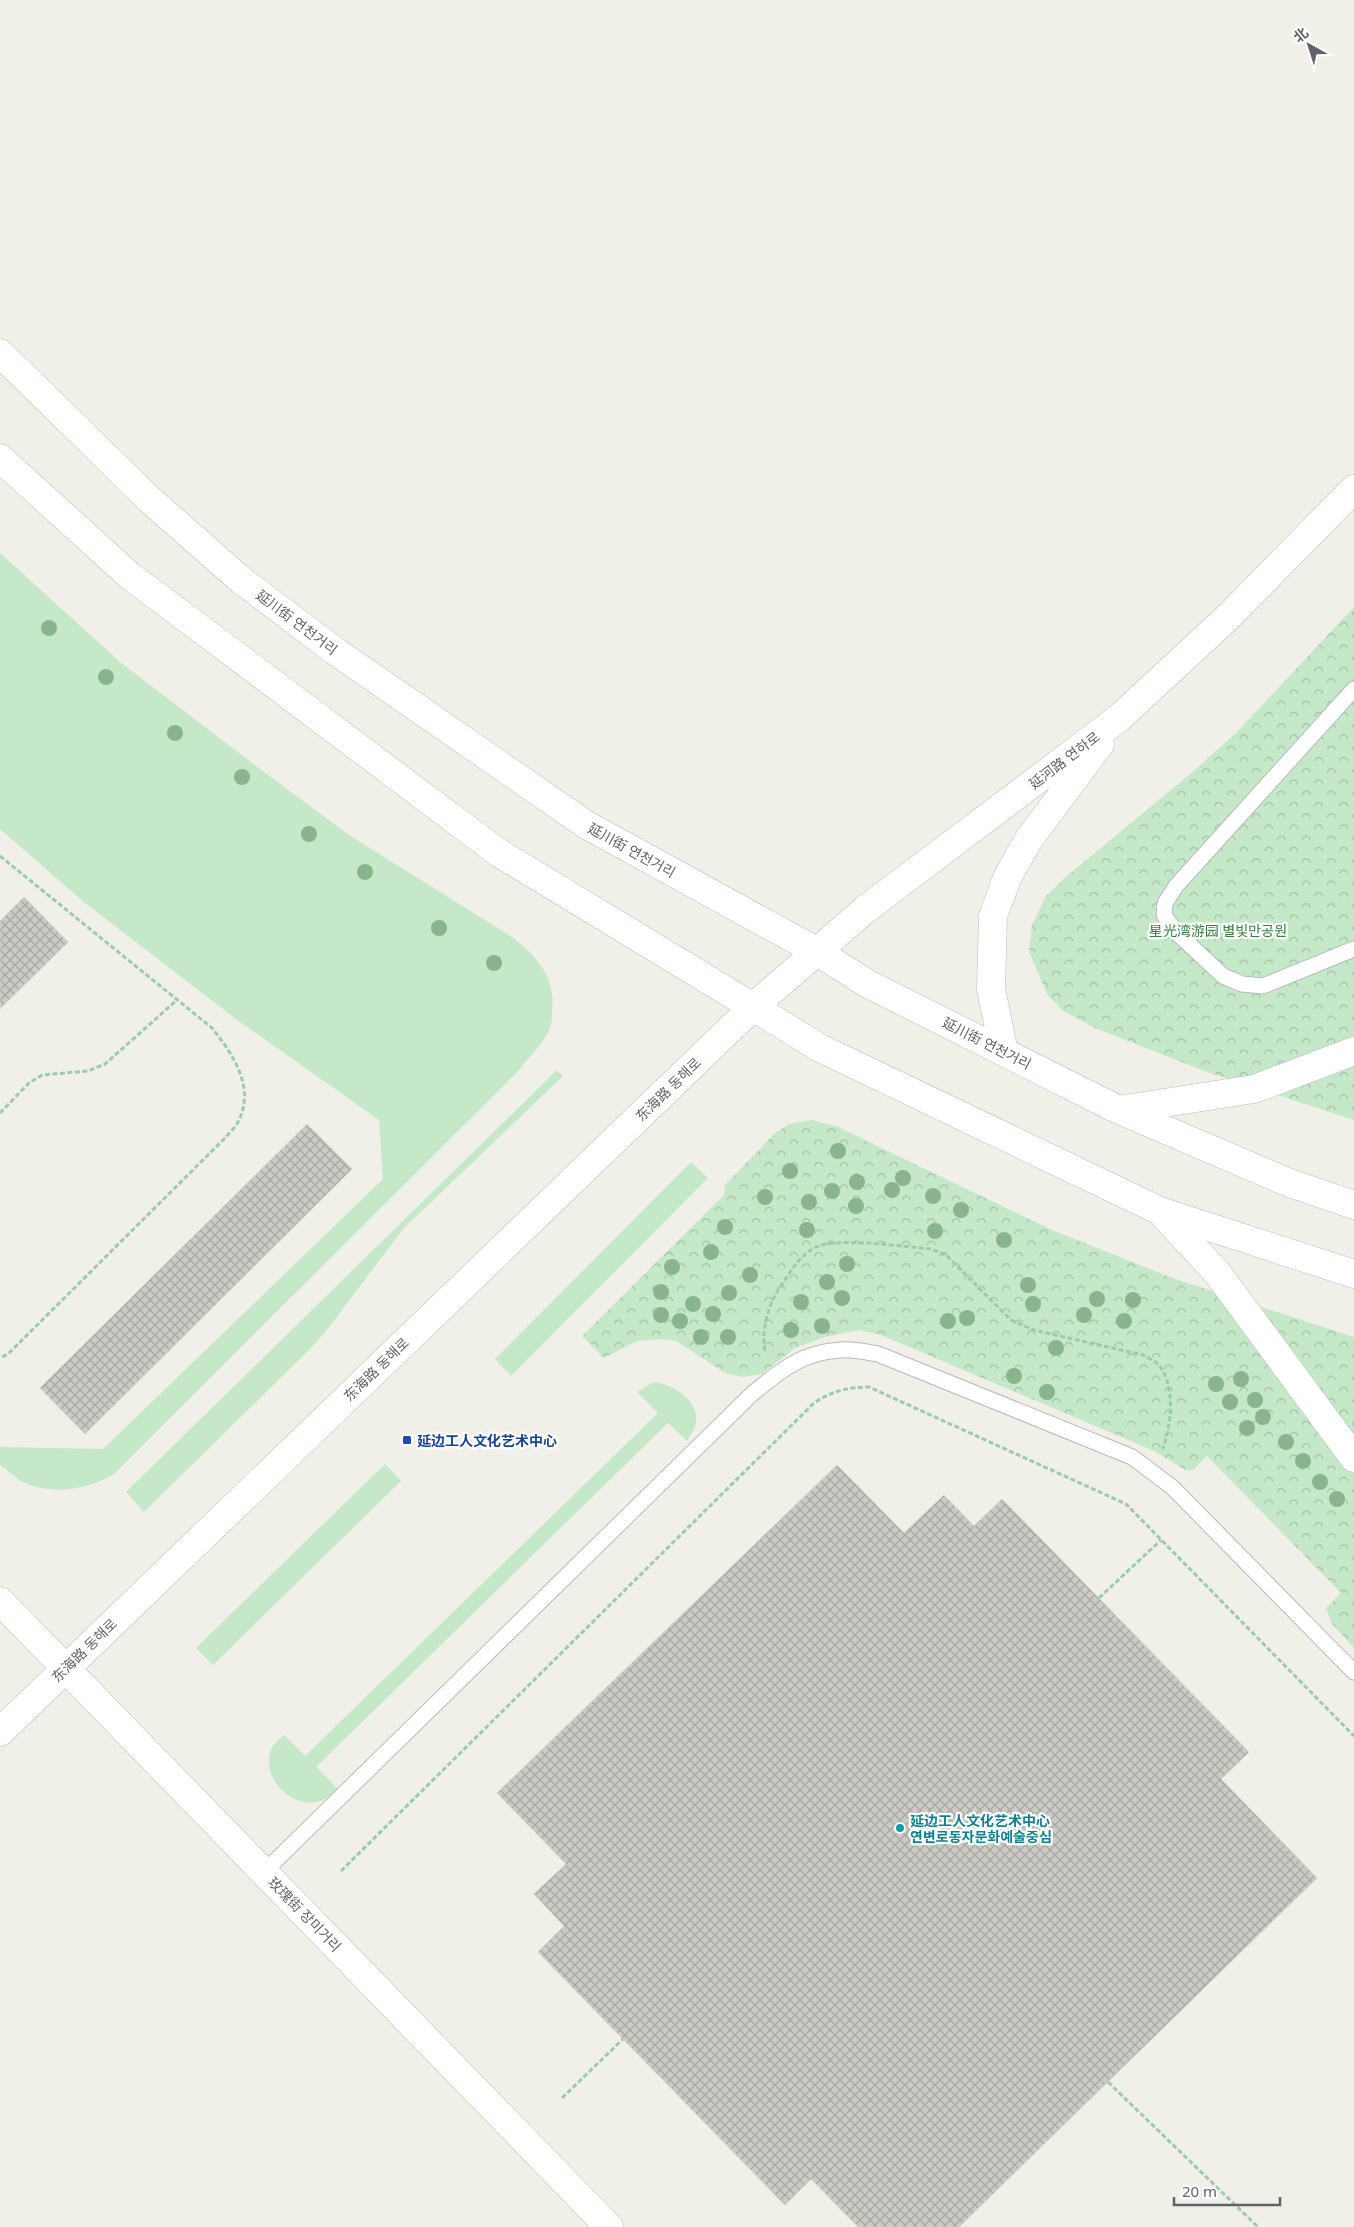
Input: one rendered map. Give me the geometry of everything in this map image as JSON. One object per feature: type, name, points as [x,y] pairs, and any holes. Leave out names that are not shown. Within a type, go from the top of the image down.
[{"type":"main road","name":"延川街 연천거리","points":[[0,353],[156,505],[241,580],[335,651],[584,824],[816,951],[868,984],[1119,1110],[1287,1182],[1354,1205]]},
{"type":"main road","points":[[0,458],[130,576],[499,853],[753,1008],[820,1048],[1160,1211],[1354,1274]]},
{"type":"main road","name":"延河路 연하로","points":[[753,1008],[866,909],[1119,718],[1227,618],[1354,489]]},
{"type":"main road","points":[[1004,1052],[991,989],[993,916],[1008,876],[1029,839],[1119,718]]},
{"type":"main road","name":"东海路 동해로","points":[[0,1732],[65,1667],[753,1008]]},
{"type":"main road","points":[[1119,1110],[1254,1089],[1354,1051]]},
{"type":"main road","points":[[1160,1211],[1218,1274],[1354,1458]]},
{"type":"main road","name":"玫瑰街 장미거리","points":[[0,1601],[609,2227]]},
{"type":"lane","points":[[1354,689],[1176,886],[1165,903],[1164,915],[1175,930],[1223,976],[1242,984],[1263,986],[1354,949]]},
{"type":"lane","points":[[264,1872],[752,1394],[785,1367],[813,1354],[841,1350],[878,1354],[1132,1458],[1172,1488],[1354,1672]]},
{"type":"path","points":[[0,856],[212,1028],[229,1049],[241,1072],[244,1100],[238,1123],[8,1354],[0,1358]]},
{"type":"path","points":[[0,1113],[29,1084],[42,1075],[88,1072],[105,1064],[178,1000]]},
{"type":"path","points":[[771,1378],[764,1346],[765,1324],[774,1297],[796,1264],[813,1249],[829,1242],[931,1249],[946,1255],[1011,1320],[1034,1330],[1143,1355],[1158,1364],[1167,1380],[1170,1404],[1169,1432],[1155,1475]]},
{"type":"path","points":[[340,1871],[814,1403],[829,1393],[849,1387],[869,1387],[1126,1504],[1354,1736]]},
{"type":"path","points":[[1099,1598],[1161,1540]]},
{"type":"path","points":[[562,2098],[623,2039]]},
{"type":"path","points":[[1108,2082],[1258,2227]]},
{"type":"green space","points":[[0,553],[120,662],[256,766],[349,835],[515,939],[531,954],[544,971],[553,1000],[550,1028],[541,1044],[520,1069],[114,1474],[85,1486],[64,1489],[42,1488],[28,1485],[20,1480],[0,1465],[0,1447],[103,1449],[383,1179],[379,1120],[240,1022],[85,903],[0,829]]},
{"type":"green space","name":"星光湾游园 별빛만공원","points":[[1354,607],[1354,1120],[1207,1072],[1095,1028],[1063,1011],[1047,994],[1029,952],[1032,925],[1046,896],[1068,875],[1189,775],[1236,733]]},
{"type":"green space","points":[[557,1070],[563,1076],[403,1229],[330,1326],[311,1348],[144,1512],[126,1492]]},
{"type":"green space","points":[[812,1120],[838,1127],[1052,1230],[1175,1279],[1354,1337],[1354,1648],[1332,1624],[1326,1608],[1341,1593],[1207,1456],[1193,1470],[1187,1471],[1154,1451],[881,1335],[858,1330],[825,1337],[795,1348],[762,1374],[742,1377],[725,1373],[676,1341],[660,1339],[637,1341],[604,1358],[582,1336],[724,1195],[725,1185],[773,1135],[789,1124]]},
{"type":"green space","points":[[691,1162],[708,1178],[511,1376],[495,1359]]},
{"type":"green space","points":[[654,1382],[678,1391],[685,1396],[695,1410],[695,1427],[687,1441],[668,1423],[316,1767],[337,1788],[325,1799],[312,1803],[299,1801],[287,1794],[277,1784],[270,1772],[269,1759],[275,1743],[284,1735],[305,1756],[658,1413],[637,1392]]},
{"type":"green space","points":[[385,1464],[401,1481],[213,1665],[196,1648]]},
{"type":"building","points":[[24,897],[68,942],[0,1009],[0,921]]},
{"type":"building","points":[[307,1124],[352,1169],[85,1434],[40,1388]]},
{"type":"building","name":"延边工人文化艺术中心 연변로동자문화예술중심","points":[[837,1465],[904,1533],[944,1495],[974,1526],[1002,1499],[1249,1752],[1221,1779],[1317,1878],[959,2227],[858,2227],[811,2179],[785,2205],[538,1952],[564,1926],[534,1894],[566,1864],[497,1793]]},
{"type":"place","name":"延边工人文化艺术中心","points":[[407,1440]]},
{"type":"place","name":"延边工人文化艺术中心 연변로동자문화예술중심","points":[[900,1828]]}]
